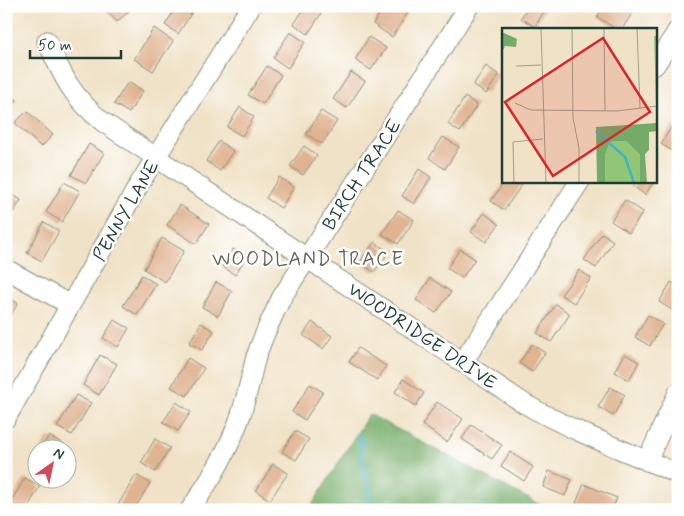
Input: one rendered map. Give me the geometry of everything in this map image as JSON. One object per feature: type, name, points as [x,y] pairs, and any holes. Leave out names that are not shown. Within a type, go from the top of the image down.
[{"type":"street","name":"PENNY LANE","points":[[6,418],[155,157],[252,6]]},
{"type":"street","name":"BIRCH TRACE","points":[[190,510],[219,466],[230,445],[239,421],[257,356],[268,325],[282,297],[469,6]]},
{"type":"street","points":[[656,63],[678,30]]},
{"type":"street","name":"WOODRIDGE DRIVE","points":[[47,41],[66,84],[83,104],[103,122],[553,420],[678,474]]},
{"type":"street","points":[[463,362],[579,182]]},
{"type":"street","points":[[6,269],[70,305]]},
{"type":"street","points":[[646,460],[678,393]]},
{"type":"green space","points":[[369,414],[550,510],[309,510]]},
{"type":"building","points":[[102,6],[125,6],[129,11],[117,22]]},
{"type":"building","points":[[177,6],[196,6],[178,34],[165,25]]},
{"type":"building","points":[[306,6],[326,6],[308,34],[294,24]]},
{"type":"building","points":[[384,6],[411,8],[392,37],[373,24]]},
{"type":"building","points":[[528,6],[547,6],[535,27],[521,18]]},
{"type":"building","points":[[604,6],[637,6],[623,28],[614,28],[597,17]]},
{"type":"building","points":[[154,28],[173,41],[153,71],[134,59]]},
{"type":"building","points":[[290,32],[305,42],[288,68],[273,58]]},
{"type":"building","points":[[369,37],[386,48],[371,70],[355,60]]},
{"type":"building","points":[[267,66],[281,75],[263,104],[248,95]]},
{"type":"building","points":[[486,66],[499,75],[486,94],[473,85]]},
{"type":"building","points":[[351,72],[365,81],[347,108],[333,99]]},
{"type":"building","points":[[128,82],[143,91],[129,113],[114,104]]},
{"type":"building","points":[[6,90],[17,100],[6,112]]},
{"type":"building","points":[[465,97],[477,105],[460,132],[448,124]]},
{"type":"building","points":[[240,107],[254,117],[242,136],[227,127]]},
{"type":"building","points":[[27,111],[53,135],[41,147],[15,123]]},
{"type":"building","points":[[321,111],[337,121],[322,144],[306,134]]},
{"type":"building","points":[[672,126],[678,129],[678,141],[672,151],[661,144]]},
{"type":"building","points":[[443,137],[459,147],[445,169],[429,158]]},
{"type":"building","points":[[219,141],[233,151],[220,171],[206,161]]},
{"type":"building","points":[[89,144],[104,153],[86,183],[71,175]]},
{"type":"building","points":[[304,146],[317,155],[303,175],[290,166]]},
{"type":"building","points":[[419,169],[431,177],[414,204],[402,196]]},
{"type":"building","points":[[279,177],[294,187],[281,208],[266,198]]},
{"type":"building","points":[[64,182],[80,191],[62,222],[46,212]]},
{"type":"building","points":[[504,182],[523,183],[504,210],[491,201]]},
{"type":"building","points":[[635,182],[653,182],[645,195],[633,186]]},
{"type":"building","points":[[6,191],[21,200],[10,217],[6,214]]},
{"type":"building","points":[[625,200],[643,212],[629,233],[611,221]]},
{"type":"building","points":[[180,205],[209,224],[196,244],[167,225]]},
{"type":"building","points":[[398,210],[414,220],[398,244],[382,234]]},
{"type":"building","points":[[484,213],[499,224],[486,242],[471,232]]},
{"type":"building","points":[[44,222],[59,231],[42,261],[27,253]]},
{"type":"building","points":[[602,233],[613,241],[596,268],[584,260]]},
{"type":"building","points":[[162,238],[184,251],[165,282],[144,269]]},
{"type":"building","points":[[374,242],[389,252],[374,272],[360,263]]},
{"type":"building","points":[[233,249],[246,257],[235,275],[222,266]]},
{"type":"building","points":[[460,249],[475,259],[462,278],[447,268]]},
{"type":"building","points":[[579,270],[591,278],[574,303],[561,295]]},
{"type":"building","points":[[142,275],[156,284],[137,315],[123,306]]},
{"type":"building","points":[[430,278],[451,292],[436,313],[416,300]]},
{"type":"building","points":[[216,282],[232,291],[218,316],[202,307]]},
{"type":"building","points":[[671,282],[678,286],[678,300],[672,310],[659,302]]},
{"type":"building","points":[[6,297],[18,303],[6,324]]},
{"type":"building","points":[[556,304],[570,314],[551,342],[537,333]]},
{"type":"building","points":[[648,315],[663,324],[650,346],[635,337]]},
{"type":"building","points":[[114,320],[129,328],[118,347],[103,338]]},
{"type":"building","points":[[312,322],[332,336],[323,349],[303,335]]},
{"type":"building","points":[[201,323],[214,331],[202,350],[189,343]]},
{"type":"building","points":[[532,344],[545,353],[532,372],[519,363]]},
{"type":"building","points":[[358,348],[386,366],[377,380],[349,362]]},
{"type":"building","points":[[625,354],[639,362],[629,380],[615,372]]},
{"type":"building","points":[[100,355],[117,364],[99,395],[83,385]]},
{"type":"building","points":[[188,358],[204,368],[187,396],[171,387]]},
{"type":"building","points":[[403,379],[424,393],[416,406],[395,392]]},
{"type":"building","points":[[310,384],[323,392],[305,420],[292,412]]},
{"type":"building","points":[[610,387],[625,395],[613,416],[598,407]]},
{"type":"building","points":[[76,395],[91,403],[72,435],[57,427]]},
{"type":"building","points":[[176,402],[191,412],[178,431],[163,422]]},
{"type":"building","points":[[437,402],[463,419],[447,442],[422,425]]},
{"type":"building","points":[[471,425],[502,445],[492,459],[462,439]]},
{"type":"building","points":[[295,431],[309,439],[296,460],[282,452]]},
{"type":"building","points":[[155,439],[170,448],[155,472],[141,463]]},
{"type":"building","points":[[510,452],[533,467],[524,481],[501,466]]},
{"type":"building","points":[[273,464],[288,473],[270,500],[256,491]]},
{"type":"building","points":[[549,471],[572,480],[565,496],[543,487]]},
{"type":"building","points":[[136,475],[150,483],[134,510],[127,510],[118,505]]},
{"type":"building","points":[[25,478],[28,480],[28,488],[39,488],[26,510],[11,510],[7,508]]},
{"type":"building","points":[[584,484],[617,498],[612,510],[592,510],[576,503]]},
{"type":"waterway","points":[[358,434],[362,444],[361,455],[373,510]]},
{"type":"district","name":"WOODLAND TRACE","points":[[308,258]]}]
